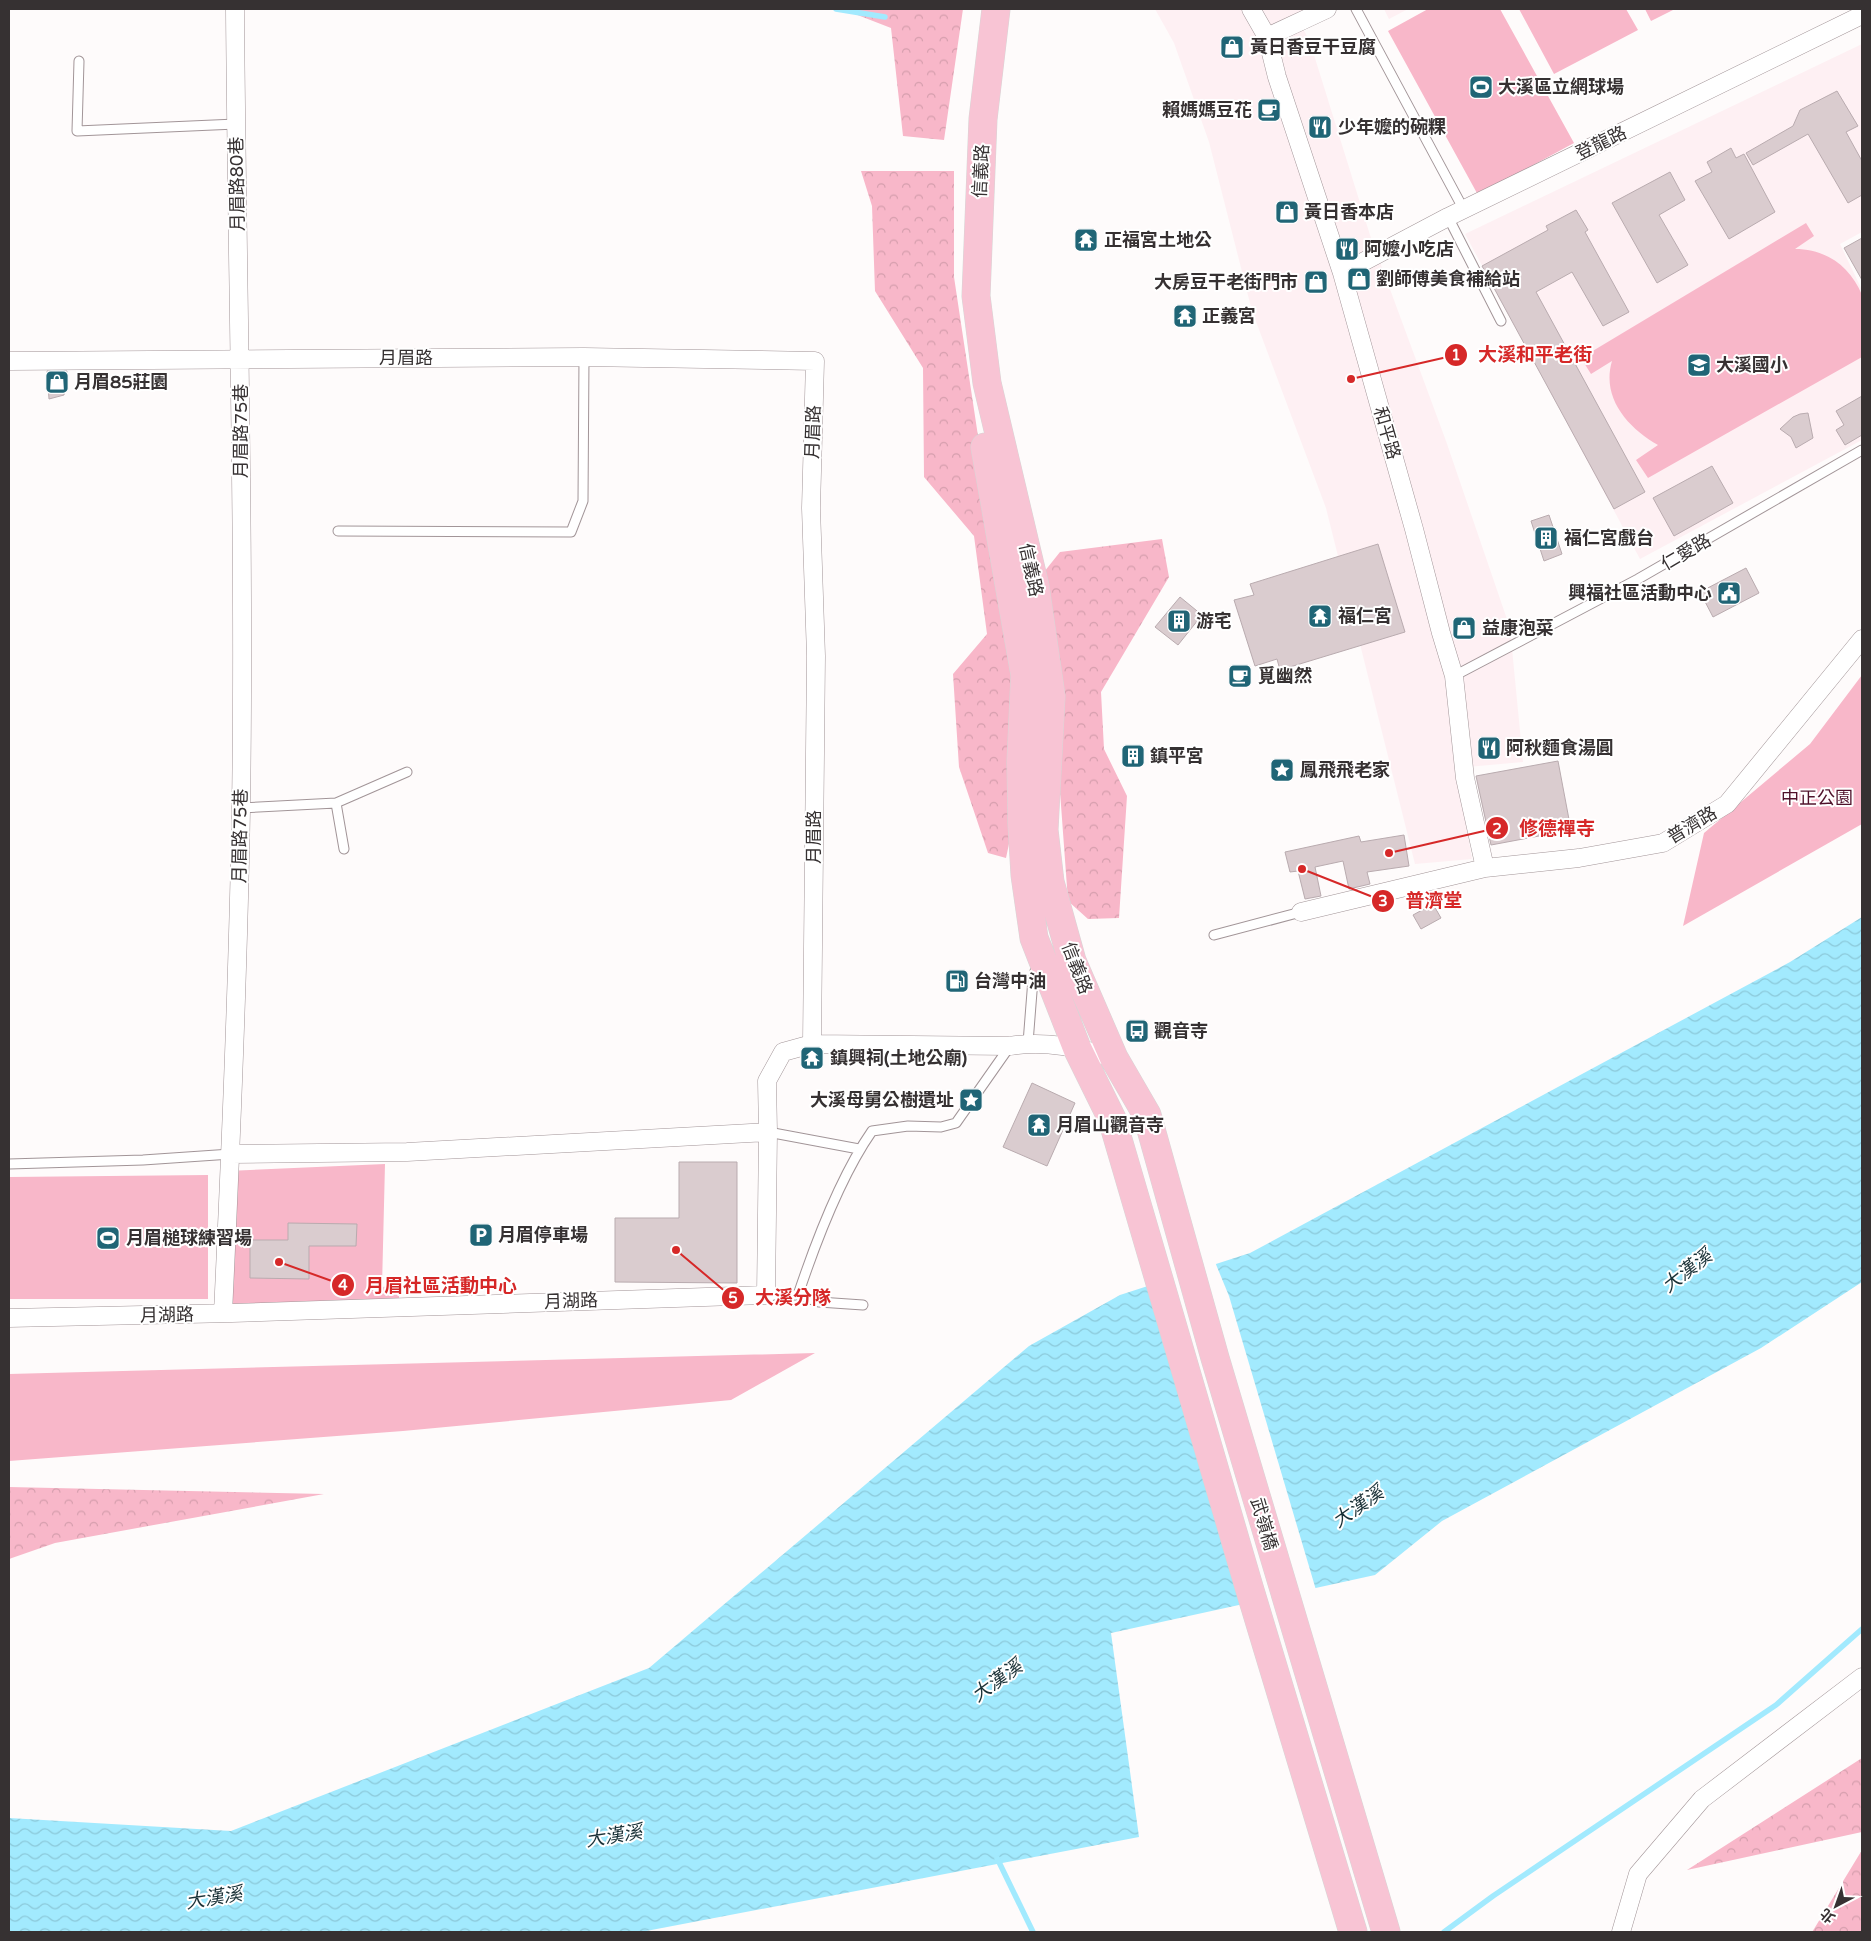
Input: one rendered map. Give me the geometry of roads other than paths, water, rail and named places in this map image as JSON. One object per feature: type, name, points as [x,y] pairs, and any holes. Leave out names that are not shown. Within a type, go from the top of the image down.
[{"type":"main road","name":"信義路","points":[[981,9],[967,122],[961,287],[967,348],[1025,675],[1021,762],[1022,824],[1029,910],[1034,938],[1077,1048],[1112,1120]]},
{"type":"main road","name":"信義路","points":[[996,9],[983,119],[976,296],[987,383],[1035,586],[1051,696],[1044,830],[1050,882],[1072,961],[1114,1058],[1147,1115]]},
{"type":"main road","name":"武嶺橋","points":[[1147,1115],[1218,1367],[1386,1932]]},
{"type":"main road","name":"武嶺橋","points":[[1112,1120],[1249,1587],[1353,1932]]},
{"type":"street","name":"月眉路80巷","points":[[235,9],[241,359]]},
{"type":"street","name":"和平路","points":[[1251,9],[1267,36],[1277,77],[1342,274],[1414,529],[1440,633],[1454,676],[1464,778],[1485,868]]},
{"type":"street","points":[[1267,36],[1327,9]]},
{"type":"street","name":"登龍路","points":[[1342,274],[1456,214],[1862,15]]},
{"type":"street","name":"月眉路","points":[[9,362],[584,357],[815,361],[811,508],[816,656],[812,1044]]},
{"type":"street","name":"月眉路75巷","points":[[223,1313],[231,1154],[241,808],[241,359]]},
{"type":"street","name":"普濟路","points":[[1301,912],[1485,868],[1579,858],[1663,843],[1727,804],[1862,639]]},
{"type":"street","points":[[766,1295],[767,1081],[783,1052],[812,1044],[1010,1046],[1028,1043],[1077,1048],[1114,1058]]},
{"type":"street","points":[[231,1154],[416,1152],[768,1132]]},
{"type":"street","name":"月湖路","points":[[9,1318],[223,1313],[766,1295]]},
{"type":"street","points":[[1621,1932],[1638,1874],[1702,1799],[1862,1677]]},
{"type":"lane","points":[[1356,9],[1456,214],[1501,321]]},
{"type":"lane","points":[[79,61],[76,131],[236,124]]},
{"type":"lane","points":[[338,531],[572,532],[583,501],[584,357]]},
{"type":"lane","name":"仁愛路","points":[[1454,676],[1638,579],[1862,450]]},
{"type":"lane","points":[[241,808],[336,803],[406,772]]},
{"type":"lane","points":[[336,803],[344,849]]},
{"type":"lane","points":[[1214,936],[1301,912]]},
{"type":"lane","points":[[1028,1043],[1033,979],[1040,954]]},
{"type":"lane","points":[[798,1294],[809,1260],[849,1168],[872,1131],[908,1126],[941,1127],[956,1123],[1010,1046]]},
{"type":"lane","points":[[768,1132],[860,1149]]},
{"type":"lane","points":[[9,1164],[231,1154]]},
{"type":"lane","points":[[766,1295],[798,1294],[819,1302],[863,1305]]},
{"type":"water","name":"大漢溪","points":[[1862,917],[1862,1282],[1761,1348],[1442,1521],[1375,1575],[1111,1633],[1139,1837],[641,1932],[9,1932],[9,1818],[231,1831],[649,1668],[1029,1346],[1120,1295],[1250,1253],[1790,962]]},
{"type":"waterway","points":[[836,9],[885,17]]},
{"type":"waterway","points":[[1444,1932],[1493,1896],[1776,1705],[1862,1629]]},
{"type":"waterway","points":[[997,1858],[1033,1932]]},
{"type":"place","name":"黃日香豆干豆腐","points":[[1232,47]]},
{"type":"place","name":"大溪區立網球場","points":[[1481,87]]},
{"type":"place","name":"賴媽媽豆花","points":[[1269,110]]},
{"type":"place","name":"少年嬤的碗粿","points":[[1320,127]]},
{"type":"place","name":"黃日香本店","points":[[1287,212]]},
{"type":"place","name":"正福宮土地公","points":[[1086,240]]},
{"type":"place","name":"阿嬤小吃店","points":[[1347,249]]},
{"type":"place","name":"劉師傅美食補給站","points":[[1359,279]]},
{"type":"place","name":"大房豆干老街門市","points":[[1316,282]]},
{"type":"place","name":"正義宮","points":[[1185,316]]},
{"type":"place","name":"大溪國小","points":[[1699,365]]},
{"type":"place","name":"大溪和平老街","points":[[1351,379]]},
{"type":"place","name":"月眉85莊園","points":[[57,382]]},
{"type":"place","name":"福仁宮戲台","points":[[1546,538]]},
{"type":"place","name":"興福社區活動中心","points":[[1729,593]]},
{"type":"place","name":"福仁宮","points":[[1320,616]]},
{"type":"place","name":"游宅","points":[[1179,621]]},
{"type":"place","name":"益康泡菜","points":[[1464,628]]},
{"type":"place","name":"覓幽然","points":[[1240,676]]},
{"type":"place","name":"阿秋麵食湯圓","points":[[1489,748]]},
{"type":"place","name":"鎮平宮","points":[[1133,756]]},
{"type":"place","name":"鳳飛飛老家","points":[[1282,770]]},
{"type":"place","name":"修德禪寺","points":[[1389,853]]},
{"type":"place","name":"普濟堂","points":[[1302,869]]},
{"type":"place","name":"台灣中油","points":[[957,981]]},
{"type":"place","name":"觀音寺","points":[[1137,1031]]},
{"type":"place","name":"鎮興祠(土地公廟)","points":[[812,1058]]},
{"type":"place","name":"大溪母舅公樹遺址","points":[[971,1100]]},
{"type":"place","name":"月眉山觀音寺","points":[[1039,1125]]},
{"type":"place","name":"月眉停車場","points":[[481,1235]]},
{"type":"place","name":"月眉槌球練習場","points":[[108,1238]]},
{"type":"place","name":"大溪分隊","points":[[676,1250]]},
{"type":"place","name":"月眉社區活動中心","points":[[279,1262]]},
{"type":"park label","name":"中正公園","points":[[1817,798]]}]
